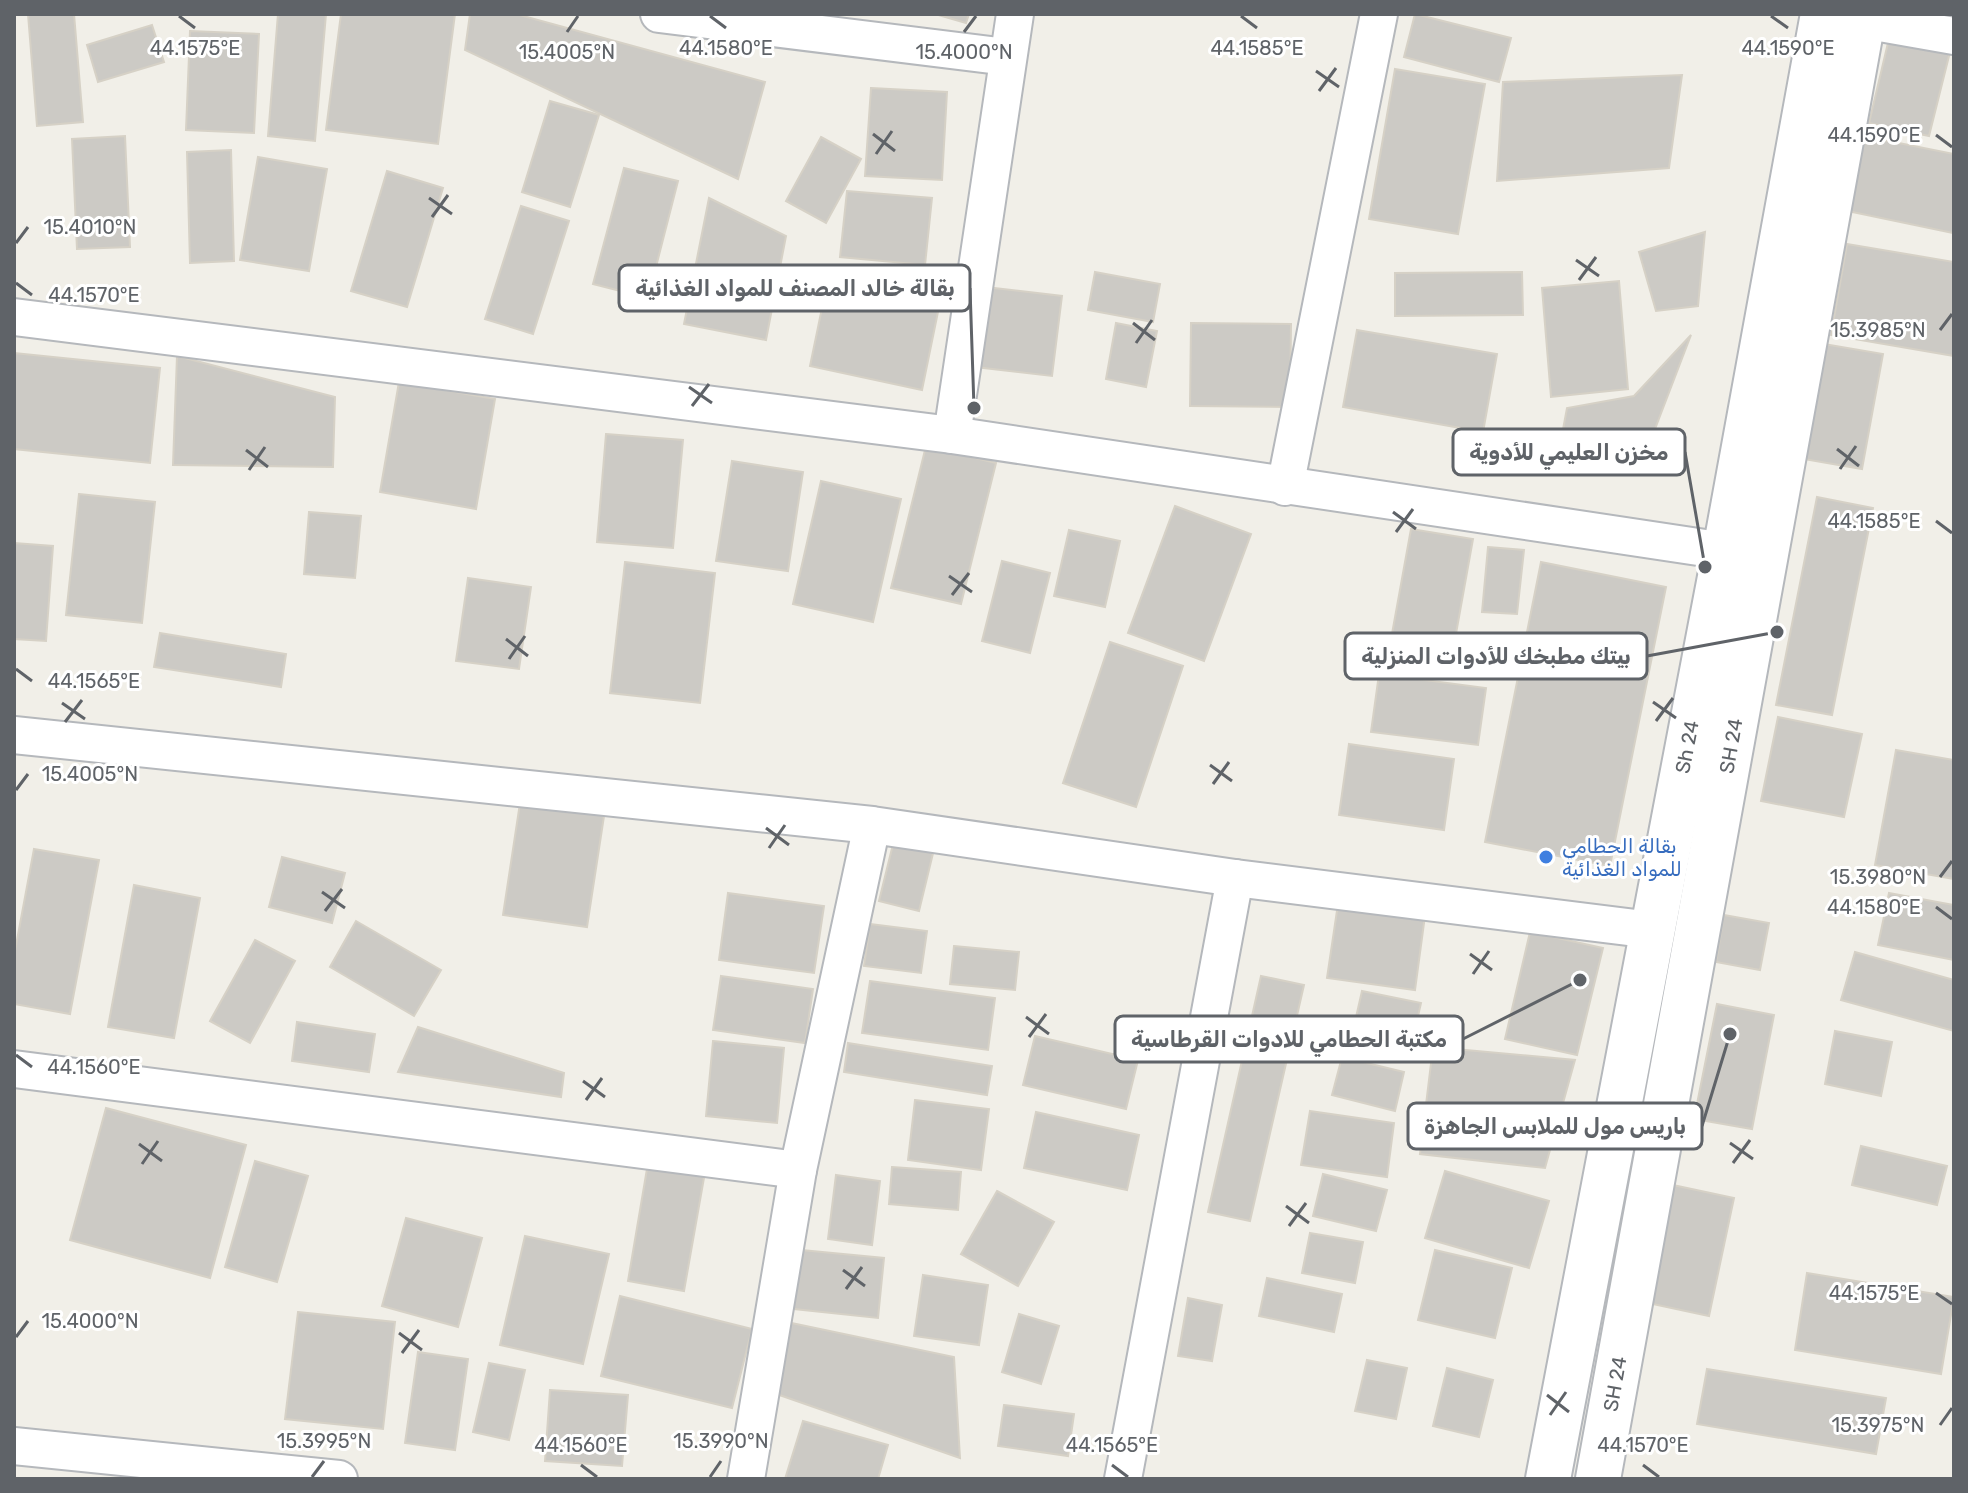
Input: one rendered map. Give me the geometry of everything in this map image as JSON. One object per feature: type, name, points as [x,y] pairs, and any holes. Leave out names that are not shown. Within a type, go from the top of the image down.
[{"type":"street","points":[[659,14],[1007,57]]},
{"type":"street","points":[[952,435],[1015,14]]},
{"type":"street","points":[[1285,487],[1379,14]]},
{"type":"street","points":[[1850,16],[1954,36]]},
{"type":"street","name":"Sh 24","points":[[1548,1479],[1725,551],[1850,16]]},
{"type":"street","name":"SH 24","points":[[1598,1479],[1850,16]]},
{"type":"street","points":[[14,317],[952,435],[1725,551]]},
{"type":"street","points":[[14,735],[872,825],[1235,878],[1652,930]]},
{"type":"street","points":[[746,1479],[798,1170],[872,825]]},
{"type":"street","points":[[1123,1479],[1235,878]]},
{"type":"street","points":[[14,1069],[798,1170]]},
{"type":"street","points":[[14,1446],[339,1479]]},
{"type":"building","points":[[28,14],[74,14],[83,122],[37,126]]},
{"type":"building","points":[[278,14],[326,14],[315,141],[268,136]]},
{"type":"building","points":[[341,14],[455,14],[438,144],[326,130]]},
{"type":"building","points":[[470,14],[516,14],[765,82],[738,179],[465,50]]},
{"type":"building","points":[[935,14],[969,14],[966,23]]},
{"type":"building","points":[[1415,14],[1511,38],[1499,82],[1404,57]]},
{"type":"building","points":[[152,25],[164,62],[98,82],[87,45]]},
{"type":"building","points":[[1892,26],[1953,40],[1929,136],[1869,123]]},
{"type":"building","points":[[190,31],[259,34],[254,133],[186,130]]},
{"type":"building","points":[[1395,69],[1485,84],[1458,234],[1369,219]]},
{"type":"building","points":[[1682,75],[1669,168],[1497,181],[1503,82]]},
{"type":"building","points":[[871,88],[947,92],[942,180],[865,176]]},
{"type":"building","points":[[550,101],[599,115],[570,207],[522,192]]},
{"type":"building","points":[[1849,133],[1954,154],[1953,233],[1833,208]]},
{"type":"building","points":[[125,136],[130,247],[77,249],[72,139]]},
{"type":"building","points":[[821,137],[861,159],[826,223],[786,201]]},
{"type":"building","points":[[231,150],[234,261],[190,263],[187,152]]},
{"type":"building","points":[[258,157],[327,169],[309,271],[240,260]]},
{"type":"building","points":[[624,168],[678,181],[648,298],[593,284]]},
{"type":"building","points":[[387,171],[443,188],[407,307],[351,291]]},
{"type":"building","points":[[847,191],[932,198],[925,265],[840,257]]},
{"type":"building","points":[[709,198],[786,236],[766,340],[684,324]]},
{"type":"building","points":[[521,206],[569,221],[533,334],[485,319]]},
{"type":"building","points":[[1705,232],[1698,306],[1656,311],[1639,252]]},
{"type":"building","points":[[1847,244],[1954,262],[1954,356],[1831,335]]},
{"type":"building","points":[[1095,272],[1160,284],[1153,322],[1088,310]]},
{"type":"building","points":[[1522,272],[1523,315],[1395,316],[1395,273]]},
{"type":"building","points":[[828,279],[940,302],[922,390],[810,366]]},
{"type":"building","points":[[1619,281],[1628,389],[1551,397],[1542,288]]},
{"type":"building","points":[[977,286],[1062,296],[1052,376],[967,366]]},
{"type":"building","points":[[1116,323],[1157,331],[1146,387],[1106,379]]},
{"type":"building","points":[[1191,323],[1291,324],[1290,407],[1190,406]]},
{"type":"building","points":[[1357,330],[1497,354],[1483,432],[1343,407]]},
{"type":"building","points":[[1691,335],[1645,455],[1561,440],[1567,408],[1634,396]]},
{"type":"building","points":[[1818,343],[1883,354],[1862,469],[1798,458]]},
{"type":"building","points":[[14,353],[160,368],[150,463],[14,449]]},
{"type":"building","points":[[177,356],[335,397],[333,467],[173,465]]},
{"type":"building","points":[[399,382],[495,399],[476,509],[380,492]]},
{"type":"building","points":[[606,434],[683,440],[673,548],[597,542]]},
{"type":"building","points":[[926,446],[996,463],[961,604],[891,588]]},
{"type":"building","points":[[732,461],[803,472],[788,571],[716,561]]},
{"type":"building","points":[[821,481],[901,499],[873,622],[793,604]]},
{"type":"building","points":[[79,494],[155,502],[142,623],[66,615]]},
{"type":"building","points":[[1817,497],[1873,508],[1832,715],[1776,705]]},
{"type":"building","points":[[1175,506],[1251,534],[1204,661],[1128,633]]},
{"type":"building","points":[[309,512],[361,516],[355,578],[304,574]]},
{"type":"building","points":[[1411,529],[1473,539],[1450,667],[1388,656]]},
{"type":"building","points":[[1069,530],[1120,541],[1105,607],[1054,596]]},
{"type":"building","points":[[14,543],[53,546],[46,641],[14,639]]},
{"type":"building","points":[[1488,547],[1524,550],[1517,614],[1482,612]]},
{"type":"building","points":[[1002,561],[1050,573],[1030,653],[982,641]]},
{"type":"building","points":[[625,562],[715,573],[700,703],[610,693]]},
{"type":"building","points":[[1541,562],[1666,587],[1610,866],[1485,842]]},
{"type":"building","points":[[468,578],[531,587],[519,669],[456,661]]},
{"type":"building","points":[[160,633],[286,654],[281,687],[154,667]]},
{"type":"building","points":[[1110,642],[1183,666],[1136,807],[1063,783]]},
{"type":"building","points":[[1379,674],[1486,688],[1478,745],[1371,732]]},
{"type":"building","points":[[1778,717],[1862,734],[1844,817],[1761,801]]},
{"type":"building","points":[[1349,744],[1454,759],[1444,830],[1339,815]]},
{"type":"building","points":[[1896,750],[1954,760],[1954,879],[1875,865]]},
{"type":"building","points":[[522,790],[606,803],[587,927],[503,915]]},
{"type":"building","points":[[896,832],[936,841],[919,911],[879,901]]},
{"type":"building","points":[[34,849],[99,860],[70,1014],[14,1004],[14,956]]},
{"type":"building","points":[[282,857],[345,873],[332,923],[269,907]]},
{"type":"building","points":[[134,885],[200,898],[174,1038],[108,1027]]},
{"type":"building","points":[[728,893],[824,906],[814,973],[719,960]]},
{"type":"building","points":[[1889,893],[1954,905],[1954,960],[1878,945]]},
{"type":"building","points":[[1339,897],[1426,908],[1415,990],[1327,978]]},
{"type":"building","points":[[1724,915],[1769,923],[1760,970],[1716,962]]},
{"type":"building","points":[[356,921],[441,970],[414,1016],[330,967]]},
{"type":"building","points":[[870,924],[927,931],[921,973],[864,966]]},
{"type":"building","points":[[1530,932],[1603,948],[1577,1055],[1505,1039]]},
{"type":"building","points":[[255,940],[295,961],[250,1043],[210,1021]]},
{"type":"building","points":[[954,946],[1019,952],[1015,990],[950,984]]},
{"type":"building","points":[[1855,952],[1954,980],[1954,1031],[1841,1000]]},
{"type":"building","points":[[721,976],[813,989],[805,1043],[713,1030]]},
{"type":"building","points":[[1261,976],[1304,985],[1250,1221],[1208,1212]]},
{"type":"building","points":[[870,981],[995,998],[988,1050],[862,1033]]},
{"type":"building","points":[[1362,991],[1421,1003],[1408,1060],[1349,1048]]},
{"type":"building","points":[[1717,1004],[1774,1015],[1752,1129],[1694,1119]]},
{"type":"building","points":[[297,1022],[375,1034],[369,1072],[292,1061]]},
{"type":"building","points":[[418,1027],[564,1073],[561,1097],[398,1072]]},
{"type":"building","points":[[1835,1031],[1892,1042],[1881,1096],[1825,1084]]},
{"type":"building","points":[[1035,1036],[1138,1060],[1126,1109],[1023,1085]]},
{"type":"building","points":[[713,1041],[784,1048],[777,1123],[706,1116]]},
{"type":"building","points":[[848,1043],[992,1066],[987,1095],[844,1072]]},
{"type":"building","points":[[1433,1047],[1575,1060],[1545,1168],[1420,1154]]},
{"type":"building","points":[[1342,1057],[1404,1072],[1395,1111],[1332,1095]]},
{"type":"building","points":[[915,1100],[989,1109],[981,1170],[908,1160]]},
{"type":"building","points":[[106,1108],[246,1145],[210,1278],[70,1240]]},
{"type":"building","points":[[1310,1111],[1394,1123],[1387,1177],[1301,1165]]},
{"type":"building","points":[[1036,1112],[1139,1135],[1127,1190],[1024,1168]]},
{"type":"building","points":[[1861,1146],[1947,1166],[1937,1205],[1852,1185]]},
{"type":"building","points":[[255,1161],[308,1176],[277,1282],[225,1267]]},
{"type":"building","points":[[648,1163],[705,1172],[684,1291],[628,1281]]},
{"type":"building","points":[[892,1167],[961,1172],[958,1210],[889,1204]]},
{"type":"building","points":[[1445,1171],[1549,1201],[1529,1268],[1425,1238]]},
{"type":"building","points":[[1323,1174],[1387,1190],[1376,1231],[1313,1216]]},
{"type":"building","points":[[836,1175],[880,1181],[872,1245],[828,1239]]},
{"type":"building","points":[[1673,1185],[1734,1198],[1709,1316],[1648,1303]]},
{"type":"building","points":[[997,1191],[1054,1222],[1018,1286],[961,1254]]},
{"type":"building","points":[[406,1218],[482,1238],[458,1327],[382,1306]]},
{"type":"building","points":[[1310,1233],[1363,1242],[1355,1283],[1302,1273]]},
{"type":"building","points":[[525,1236],[609,1254],[583,1364],[500,1345]]},
{"type":"building","points":[[791,1249],[884,1258],[878,1318],[785,1308]]},
{"type":"building","points":[[1435,1250],[1512,1268],[1495,1338],[1418,1320]]},
{"type":"building","points":[[1807,1273],[1954,1297],[1941,1374],[1795,1350]]},
{"type":"building","points":[[923,1275],[988,1285],[979,1345],[914,1336]]},
{"type":"building","points":[[1267,1278],[1342,1294],[1334,1332],[1259,1316]]},
{"type":"building","points":[[620,1296],[752,1329],[732,1408],[601,1376]]},
{"type":"building","points":[[1188,1298],[1222,1305],[1212,1361],[1178,1356]]},
{"type":"building","points":[[298,1312],[395,1322],[383,1429],[285,1419]]},
{"type":"building","points":[[1019,1314],[1059,1326],[1041,1384],[1002,1372]]},
{"type":"building","points":[[782,1321],[954,1357],[960,1458],[768,1391]]},
{"type":"building","points":[[418,1352],[468,1359],[455,1450],[405,1443]]},
{"type":"building","points":[[1367,1360],[1407,1368],[1396,1419],[1355,1411]]},
{"type":"building","points":[[489,1363],[525,1370],[509,1440],[473,1432]]},
{"type":"building","points":[[1447,1368],[1493,1380],[1479,1437],[1433,1426]]},
{"type":"building","points":[[1707,1369],[1886,1398],[1876,1454],[1697,1424]]},
{"type":"building","points":[[550,1390],[628,1395],[622,1466],[545,1461]]},
{"type":"building","points":[[1004,1405],[1074,1414],[1068,1456],[998,1446]]},
{"type":"building","points":[[803,1421],[888,1445],[878,1479],[785,1479]]},
{"type":"place","name":"بقالة خالد المصنف للمواد الغذائية","points":[[974,408]]},
{"type":"place","name":"مخزن العليمي للأدوية","points":[[1705,567]]},
{"type":"place","name":"بيتك مطبخك للأدوات المنزلية","points":[[1777,632]]},
{"type":"place","name":"بقالة الحطامي للمواد الغذائية","points":[[1546,857]]},
{"type":"place","name":"مكتبة الحطامي للادوات القرطاسية","points":[[1580,980]]},
{"type":"place","name":"باريس مول للملابس الجاهزة","points":[[1730,1034]]}]
